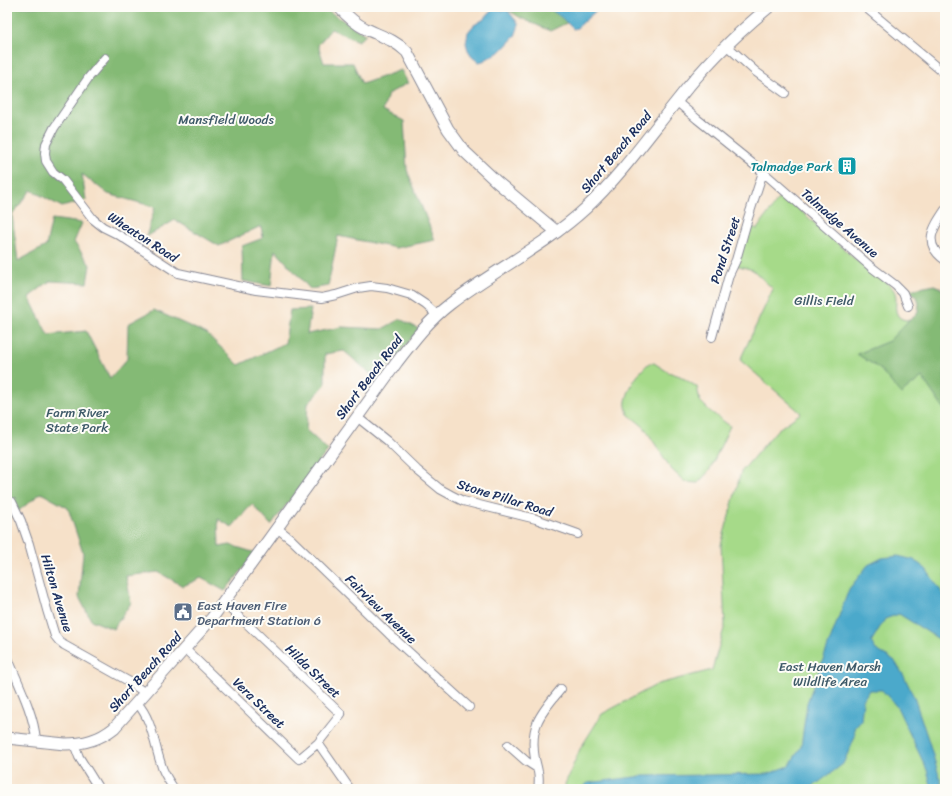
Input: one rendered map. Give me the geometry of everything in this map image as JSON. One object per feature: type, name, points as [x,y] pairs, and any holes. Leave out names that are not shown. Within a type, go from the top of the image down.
[{"type":"main road","points":[[339,7],[358,24],[401,45],[407,52],[448,129],[464,151],[497,182],[557,232]]},
{"type":"main road","name":"Short Beach Road","points":[[7,738],[74,744],[97,739],[114,728],[223,603],[411,344],[437,315],[470,289],[557,232],[585,208],[614,180],[676,101],[726,45],[750,22],[769,7]]},
{"type":"street","points":[[865,7],[945,74]]},
{"type":"street","points":[[726,45],[756,72],[786,93]]},
{"type":"street","name":"Wheaton Road","points":[[105,58],[89,77],[54,128],[46,144],[45,153],[46,160],[53,172],[63,180],[93,219],[103,227],[119,235],[178,273],[256,290],[322,298],[358,288],[371,286],[387,288],[411,295],[426,305],[437,315]]},
{"type":"street","name":"Talmadge Avenue","points":[[676,101],[763,172],[866,262],[895,285],[903,293],[908,306]]},
{"type":"street","name":"Pond Street","points":[[712,337],[729,275],[736,260],[763,172]]},
{"type":"street","points":[[945,210],[934,228],[931,241],[935,250],[945,260]]},
{"type":"street","name":"Stone Pillar Road","points":[[357,417],[387,441],[417,470],[451,496],[463,501],[536,519],[578,534]]},
{"type":"street","name":"Hilton Avenue","points":[[12,502],[30,544],[47,610],[56,638],[64,645],[130,682],[145,693]]},
{"type":"street","name":"Fairview Avenue","points":[[277,528],[291,539],[389,634],[469,707]]},
{"type":"street","name":"Hilda Street","points":[[223,603],[341,714],[318,743]]},
{"type":"street","name":"Vera Street","points":[[184,648],[299,759],[318,743]]},
{"type":"street","points":[[7,656],[32,718],[36,732],[36,740]]},
{"type":"street","points":[[538,789],[540,778],[534,744],[534,733],[541,713],[561,689]]},
{"type":"street","points":[[137,702],[143,710],[154,737],[161,765],[174,789]]},
{"type":"street","points":[[318,743],[350,789]]},
{"type":"street","points":[[74,744],[79,757],[99,789]]},
{"type":"street","points":[[508,745],[526,761],[538,768]]},
{"type":"green space","name":"Mansfield Woods","points":[[7,7],[322,7],[366,35],[358,41],[331,29],[318,45],[324,63],[353,63],[362,84],[401,70],[408,83],[388,94],[383,110],[404,121],[407,170],[435,240],[396,248],[338,236],[328,286],[310,289],[275,250],[271,286],[243,281],[242,246],[263,238],[261,226],[219,246],[175,220],[146,237],[155,207],[108,194],[82,174],[86,200],[62,207],[31,190],[12,215],[18,261],[46,246],[52,219],[82,223],[74,242],[90,265],[87,283],[50,281],[29,297],[48,335],[86,331],[110,378],[127,359],[128,324],[154,310],[207,334],[239,365],[285,343],[290,310],[311,309],[307,334],[342,327],[382,329],[400,319],[419,329],[378,380],[344,351],[325,354],[325,385],[308,403],[306,430],[328,450],[271,525],[252,504],[232,527],[218,519],[219,547],[230,545],[256,553],[225,591],[201,578],[183,586],[158,572],[126,576],[131,603],[113,629],[91,620],[79,597],[83,553],[68,508],[41,493],[7,520]]},
{"type":"green space","points":[[503,7],[592,7],[581,16],[550,31],[521,18]]},
{"type":"green space","name":"East Haven Marsh Wildlife Area","points":[[782,194],[860,263],[890,285],[896,296],[896,311],[900,318],[904,320],[915,320],[945,314],[945,789],[566,789],[565,784],[580,749],[602,714],[658,684],[712,670],[725,625],[721,545],[741,472],[777,430],[801,413],[740,360],[773,289],[753,270],[736,265],[749,225],[757,229]]},
{"type":"green space","points":[[935,285],[945,291],[945,411],[922,377],[901,394],[880,369],[857,354],[889,341],[915,316],[918,311],[919,303],[915,295],[909,290]]},
{"type":"green space","points":[[649,363],[654,363],[668,372],[680,376],[697,387],[700,401],[711,412],[730,426],[709,471],[698,483],[685,482],[672,470],[644,427],[628,414],[626,403],[629,390],[638,375]]},
{"type":"water","points":[[547,7],[600,7],[577,28],[573,29],[561,17]]},
{"type":"water","points":[[495,9],[508,11],[518,23],[518,28],[515,36],[501,51],[479,62],[473,58],[468,50],[466,43],[468,32],[474,25],[484,19]]},
{"type":"water","points":[[898,556],[914,560],[926,569],[945,597],[945,643],[899,614],[885,619],[871,642],[876,650],[894,660],[904,676],[914,697],[943,789],[932,789],[927,770],[897,707],[882,690],[869,690],[863,700],[861,720],[854,728],[855,737],[843,764],[810,789],[580,789],[588,783],[643,776],[768,774],[789,766],[801,747],[807,703],[849,589],[868,565],[882,558]]},
{"type":"place","name":"Talmadge Park","points":[[847,166]]},
{"type":"place","name":"East Haven Fire Department Station 6","points":[[183,612]]},
{"type":"park label","name":"Gillis Field","points":[[824,300]]},
{"type":"park label","name":"Farm River State Park","points":[[77,420]]}]
